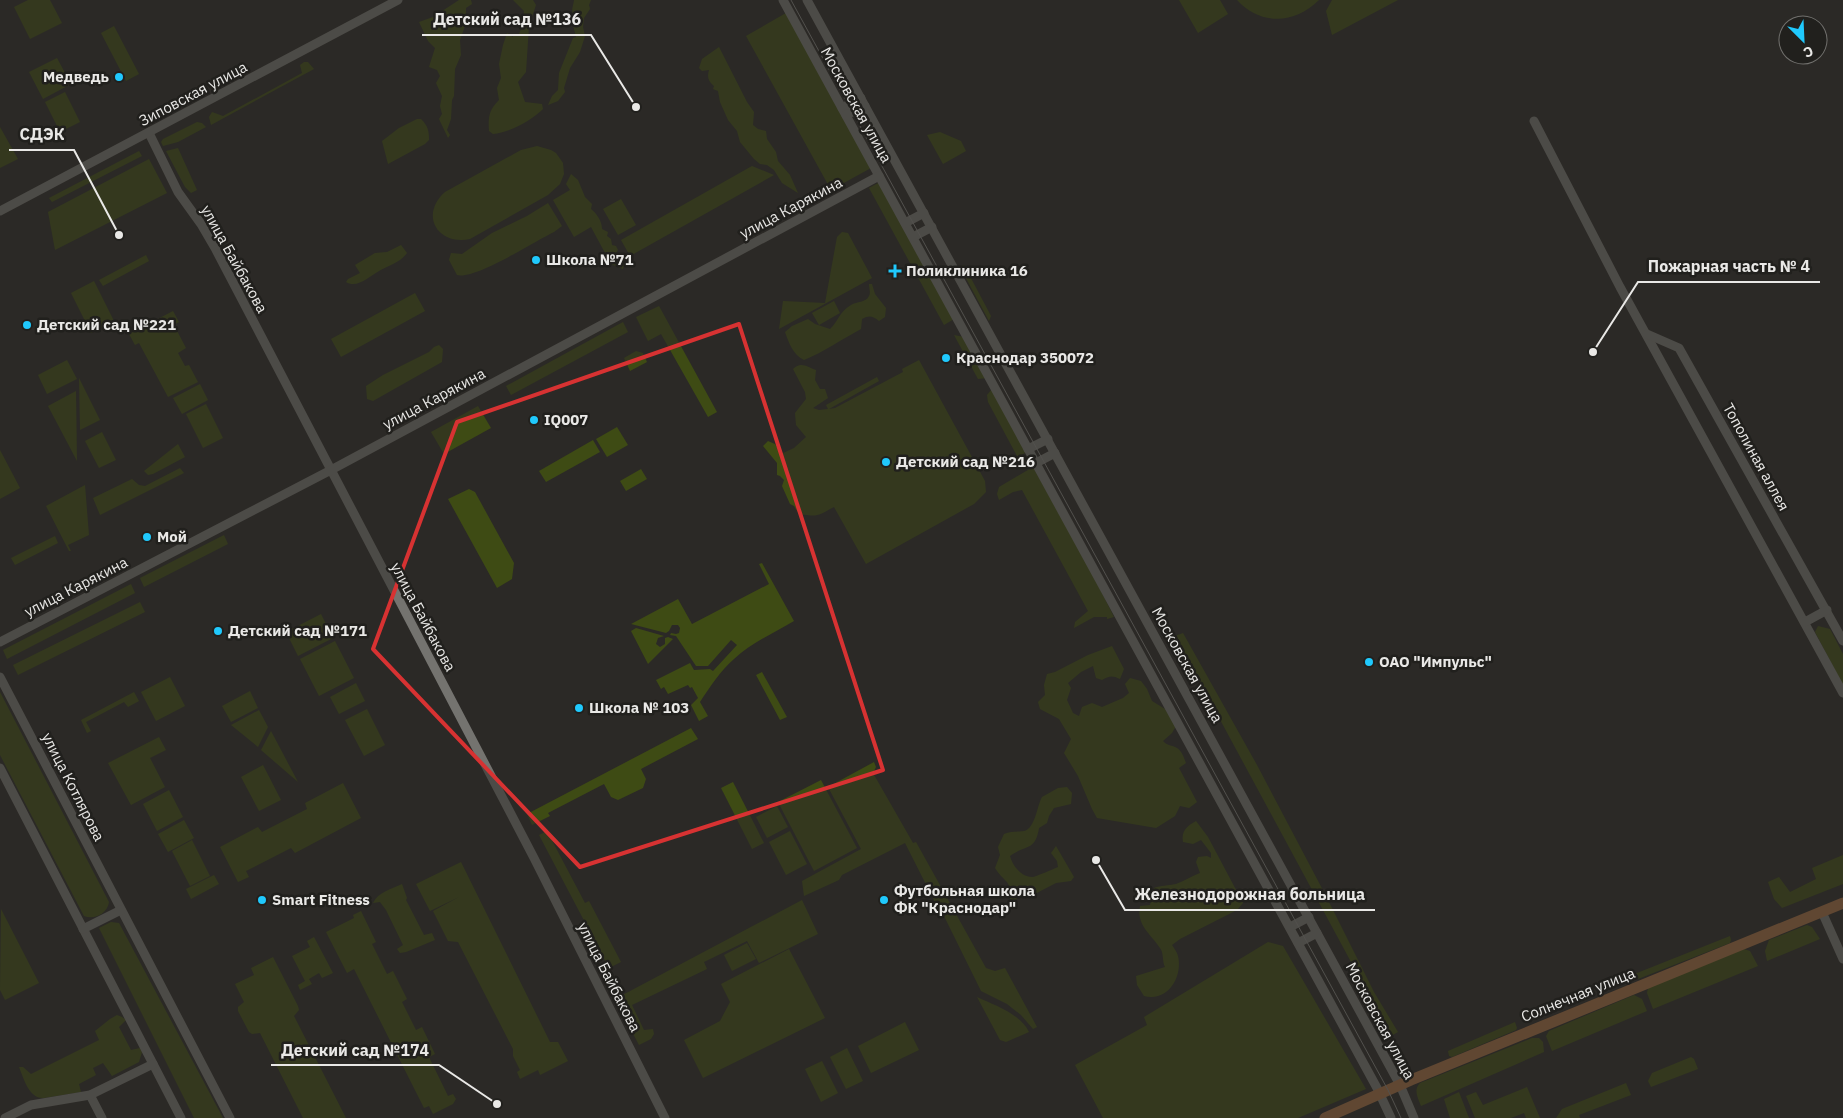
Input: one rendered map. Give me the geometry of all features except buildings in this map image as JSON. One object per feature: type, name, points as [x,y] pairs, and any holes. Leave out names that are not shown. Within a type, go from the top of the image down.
[{"type":"main road","name":"Солнечная улица","points":[[1325,1118],[1400,1084],[1843,903]]},
{"type":"street","name":"Зиповская улица","points":[[0,211],[398,0]]},
{"type":"street","name":"Московская улица","points":[[783,0],[1290,927],[1380,1093],[1391,1118]]},
{"type":"street","name":"Московская улица","points":[[807,0],[1400,1084],[1414,1118]]},
{"type":"street","points":[[844,112],[864,102]]},
{"type":"street","points":[[1534,121],[1620,287],[1843,693]]},
{"type":"street","name":"улица Байбакова","points":[[149,133],[178,192],[201,224],[215,248],[534,858],[665,1118]]},
{"type":"street","name":"улица Карякина","points":[[0,642],[331,470],[879,176]]},
{"type":"street","points":[[905,223],[924,213]]},
{"type":"street","points":[[913,237],[932,227]]},
{"type":"street","name":"Тополиная аллея","points":[[1647,334],[1679,348],[1843,641]]},
{"type":"street","points":[[1028,449],[1048,439]]},
{"type":"street","points":[[1036,463],[1055,453]]},
{"type":"street","points":[[1805,622],[1827,610]]},
{"type":"street","name":"улица Котлярова","points":[[0,676],[230,1118]]},
{"type":"street","points":[[0,768],[181,1118]]},
{"type":"street","points":[[83,929],[122,910]]},
{"type":"street","points":[[1822,912],[1843,958]]},
{"type":"street","points":[[1290,927],[1309,917]]},
{"type":"street","points":[[1298,943],[1317,933]]},
{"type":"street","points":[[5,1118],[31,1105],[90,1095],[153,1064]]},
{"type":"street","points":[[90,1095],[102,1118]]},
{"type":"highlighted area","points":[[739,324],[883,770],[580,867],[373,649],[457,422]]},
{"type":"green space","points":[[28,0],[50,0],[62,23],[30,39],[14,7]]},
{"type":"green space","points":[[459,0],[471,0],[472,4],[466,8],[466,18],[463,20],[465,26],[460,40],[461,55],[455,69],[451,119],[447,130],[450,135],[448,138],[439,119],[442,114],[440,106],[442,96],[436,83],[440,76],[437,70],[429,67],[435,48],[428,41],[419,22],[433,17]]},
{"type":"green space","points":[[513,0],[533,0],[536,5],[529,26],[526,72],[518,82],[525,102],[542,104],[543,109],[520,125],[493,134],[489,131],[489,118],[493,107],[499,100],[497,88],[501,78],[499,64],[503,45],[507,33],[513,37],[513,35],[518,36],[522,27],[524,11]]},
{"type":"green space","points":[[574,0],[591,0],[590,9],[584,18],[585,36],[580,52],[570,68],[564,88],[565,92],[558,101],[548,105],[552,96],[558,90],[559,73],[573,38],[576,37],[573,25],[575,18],[572,11]]},
{"type":"green space","points":[[1179,0],[1220,0],[1228,14],[1198,33]]},
{"type":"green space","points":[[1237,0],[1319,0],[1299,14],[1278,19],[1267,18],[1257,14]]},
{"type":"green space","points":[[1332,0],[1398,0],[1332,35],[1326,11]]},
{"type":"green space","points":[[786,13],[871,168],[831,190],[746,36]]},
{"type":"green space","points":[[114,26],[139,74],[126,81],[101,33]]},
{"type":"green space","points":[[719,47],[754,112],[753,125],[758,129],[766,131],[767,139],[776,152],[778,161],[790,175],[798,193],[782,183],[774,170],[754,159],[740,142],[737,131],[728,120],[720,102],[718,91],[713,89],[714,86],[709,81],[709,70],[702,71],[699,68],[702,59]]},
{"type":"green space","points":[[57,58],[71,84],[43,99],[29,72]]},
{"type":"green space","points":[[308,62],[314,69],[211,125],[209,117],[212,112],[223,116],[302,73],[300,65]]},
{"type":"green space","points":[[65,92],[80,122],[60,132],[45,102]]},
{"type":"green space","points":[[417,119],[421,119],[427,126],[429,140],[388,164],[382,141],[399,128]]},
{"type":"green space","points":[[197,122],[202,123],[206,127],[178,142],[163,146],[161,142],[163,139]]},
{"type":"green space","points":[[0,127],[18,159],[0,168]]},
{"type":"green space","points":[[940,132],[961,141],[966,151],[943,164],[927,135]]},
{"type":"green space","points":[[537,146],[556,153],[563,163],[564,174],[560,184],[548,195],[470,239],[459,240],[449,238],[441,233],[433,219],[433,210],[437,201],[445,192],[521,150]]},
{"type":"green space","points":[[178,148],[197,190],[191,193],[185,187],[166,151]]},
{"type":"green space","points":[[139,151],[142,156],[52,202],[49,198]]},
{"type":"green space","points":[[149,159],[167,193],[55,250],[48,212]]},
{"type":"green space","points":[[752,166],[774,175],[630,256],[621,240]]},
{"type":"green space","points":[[571,174],[578,180],[585,197],[592,204],[591,209],[599,218],[602,229],[608,232],[607,236],[611,239],[612,245],[616,246],[618,250],[616,253],[624,264],[623,269],[611,264],[591,227],[574,237],[553,200],[570,190],[566,184]]},
{"type":"green space","points":[[880,182],[954,319],[944,325],[869,188]]},
{"type":"green space","points":[[621,199],[636,225],[618,235],[603,209]]},
{"type":"green space","points":[[548,203],[562,226],[491,266],[466,275],[457,275],[449,260],[451,253],[462,254],[492,233],[527,216]]},
{"type":"green space","points":[[842,232],[848,233],[872,278],[779,329],[783,301],[825,303],[837,237]]},
{"type":"green space","points":[[401,245],[407,253],[398,262],[359,283],[350,284],[346,282],[360,273],[355,265],[375,253],[387,252]]},
{"type":"green space","points":[[146,255],[149,261],[103,286],[99,280]]},
{"type":"green space","points":[[964,265],[991,316],[989,321],[960,267]]},
{"type":"green space","points":[[94,281],[114,321],[91,333],[71,293]]},
{"type":"green space","points":[[869,284],[872,284],[875,294],[886,308],[885,317],[879,321],[871,317],[864,318],[862,319],[861,329],[804,360],[800,358],[792,348],[785,332],[792,326],[808,319],[815,324],[830,329],[847,308],[868,298],[870,293]]},
{"type":"green space","points":[[415,293],[425,311],[341,357],[331,339]]},
{"type":"green space","points":[[834,301],[840,313],[819,325],[812,313]]},
{"type":"green space","points":[[659,306],[717,412],[708,417],[661,334],[648,341],[636,317]]},
{"type":"green space","points":[[173,311],[179,322],[174,325],[186,348],[178,353],[185,366],[189,365],[198,382],[168,397],[139,343],[135,345],[129,334]]},
{"type":"green space","points":[[623,322],[628,332],[511,395],[506,386]]},
{"type":"green space","points":[[954,335],[964,337],[987,378],[978,379]]},
{"type":"green space","points":[[439,345],[443,349],[442,362],[373,401],[367,399],[366,386]]},
{"type":"green space","points":[[636,351],[643,353],[647,362],[630,371],[624,358]]},
{"type":"green space","points":[[67,360],[77,379],[47,394],[38,375]]},
{"type":"green space","name":"Детский сад №216","points":[[919,360],[985,481],[986,492],[974,504],[866,564],[834,507],[821,514],[811,515],[799,514],[794,506],[790,504],[782,486],[784,480],[777,475],[777,463],[763,446],[768,441],[775,444],[781,454],[794,448],[806,437],[796,425],[795,413],[806,399],[805,392],[793,369],[799,365],[816,370],[815,380],[820,389],[825,389],[828,398],[813,408],[819,410],[828,409],[826,405],[877,377],[879,381],[829,409],[835,408],[903,372],[902,369]]},
{"type":"green space","points":[[79,378],[100,420],[80,430]]},
{"type":"green space","points":[[200,384],[208,400],[182,414],[173,398]]},
{"type":"green space","points":[[992,389],[1026,450],[1025,453],[1019,456],[1017,456],[988,402],[987,395]]},
{"type":"green space","points":[[76,391],[77,461],[48,406]]},
{"type":"green space","points":[[206,404],[223,438],[203,448],[186,414]]},
{"type":"green space","points":[[478,406],[491,428],[444,454],[431,432]]},
{"type":"green space","points":[[617,427],[628,445],[607,457],[596,439]]},
{"type":"green space","points":[[102,432],[116,460],[99,468],[85,441]]},
{"type":"green space","points":[[593,440],[600,452],[546,482],[539,471]]},
{"type":"green space","points":[[178,444],[185,457],[153,474],[148,475],[144,471]]},
{"type":"green space","points":[[0,450],[20,488],[0,499]]},
{"type":"green space","points":[[1033,467],[1091,571],[1114,617],[1107,619],[1107,617],[1094,617],[1074,628],[1075,622],[1088,611],[1022,490],[1013,492],[999,500],[997,494],[999,487]]},
{"type":"green space","points":[[180,468],[184,473],[100,515],[93,498],[132,479],[139,485],[145,486]]},
{"type":"green space","points":[[641,469],[647,479],[626,491],[620,481]]},
{"type":"green space","points":[[85,485],[89,535],[68,545],[71,551],[69,551],[46,506]]},
{"type":"green space","points":[[469,489],[475,492],[514,563],[512,579],[497,588],[448,499]]},
{"type":"green space","points":[[224,535],[228,544],[144,587],[140,578]]},
{"type":"green space","points":[[55,536],[58,543],[15,565],[11,558]]},
{"type":"green space","points":[[762,563],[794,621],[755,643],[729,664],[700,702],[708,716],[699,721],[691,705],[698,698],[692,687],[690,688],[688,685],[668,694],[664,687],[661,689],[656,680],[690,663],[694,670],[710,669],[713,671],[737,645],[731,640],[708,666],[696,666],[676,636],[670,635],[671,633],[679,633],[680,628],[678,625],[672,625],[666,633],[631,624],[678,599],[692,624],[769,584],[759,564]]},
{"type":"green space","points":[[131,584],[135,593],[7,659],[3,650]]},
{"type":"green space","points":[[140,602],[145,612],[18,675],[13,665]]},
{"type":"green space","points":[[321,614],[333,638],[298,656],[286,632]]},
{"type":"green space","points":[[1818,626],[1830,629],[1843,654],[1843,685],[1815,632]]},
{"type":"green space","points":[[636,628],[664,636],[658,638],[656,644],[660,647],[665,644],[665,638],[673,639],[648,664],[631,631]]},
{"type":"green space","points":[[1183,633],[1257,765],[1374,992],[1398,1032],[1391,1036],[1175,636]]},
{"type":"green space","points":[[335,641],[354,678],[319,696],[300,659]]},
{"type":"green space","points":[[1112,646],[1124,669],[1120,679],[1109,677],[1102,680],[1096,678],[1093,666],[1081,672],[1068,683],[1071,688],[1067,700],[1073,713],[1079,716],[1082,707],[1092,703],[1102,707],[1123,698],[1129,693],[1125,684],[1130,678],[1141,681],[1152,701],[1165,709],[1176,726],[1172,733],[1163,741],[1177,748],[1182,753],[1186,763],[1179,768],[1197,802],[1189,808],[1180,806],[1175,816],[1156,828],[1097,818],[1078,776],[1064,753],[1071,739],[1059,719],[1040,709],[1038,702],[1045,695],[1044,685],[1047,674]]},
{"type":"green space","points":[[762,672],[787,717],[780,720],[756,675]]},
{"type":"green space","points":[[170,677],[185,706],[156,721],[141,692]]},
{"type":"green space","points":[[356,683],[365,701],[339,714],[330,697]]},
{"type":"green space","points":[[250,691],[258,708],[231,722],[222,706]]},
{"type":"green space","points":[[0,692],[109,902],[106,910],[100,915],[84,916],[0,755]]},
{"type":"green space","points":[[134,692],[139,701],[128,707],[124,702],[86,722],[91,731],[87,733],[81,720]]},
{"type":"green space","points":[[367,709],[385,745],[364,756],[345,720]]},
{"type":"green space","points":[[259,710],[268,727],[258,747],[231,725]]},
{"type":"green space","points":[[691,728],[698,739],[641,769],[646,779],[643,788],[618,800],[611,797],[604,784],[548,813],[550,816],[532,825],[527,814]]},
{"type":"green space","points":[[271,731],[298,782],[261,750]]},
{"type":"green space","points":[[159,737],[166,750],[150,758],[165,787],[131,805],[108,763]]},
{"type":"green space","points":[[874,762],[876,767],[873,773],[913,843],[916,842],[986,968],[995,971],[1005,968],[1037,1027],[1033,1029],[1021,1015],[1007,1004],[981,991],[905,843],[842,875],[839,880],[804,896],[802,881],[861,849],[828,787]]},
{"type":"green space","points":[[263,765],[281,800],[259,811],[241,777]]},
{"type":"green space","points":[[821,780],[857,848],[814,871],[778,802]]},
{"type":"green space","points":[[733,782],[764,843],[752,849],[721,788]]},
{"type":"green space","points":[[343,783],[361,818],[295,853],[291,848],[246,871],[249,877],[238,882],[220,847],[258,827],[262,832],[307,809],[305,803]]},
{"type":"green space","points":[[1067,787],[1072,793],[1071,804],[1054,808],[1047,823],[1039,828],[1035,841],[1010,856],[1015,867],[1021,873],[1034,877],[1058,867],[1057,861],[1051,853],[1056,846],[1074,877],[1071,881],[1056,883],[1029,897],[1020,889],[1016,900],[1010,899],[1008,884],[995,868],[1000,855],[998,847],[1004,834],[1028,829],[1033,822],[1042,797],[1058,788]]},
{"type":"green space","points":[[169,790],[183,817],[157,831],[143,804]]},
{"type":"green space","points":[[777,806],[788,827],[767,838],[756,817]]},
{"type":"green space","points":[[184,820],[194,838],[168,852],[158,834]]},
{"type":"green space","points":[[1196,821],[1208,837],[1243,903],[1237,910],[1172,945],[1178,955],[1179,964],[1176,979],[1167,992],[1153,997],[1144,996],[1137,985],[1136,976],[1165,967],[1161,950],[1142,924],[1139,913],[1140,906],[1150,905],[1154,888],[1176,884],[1200,873],[1196,862],[1198,857],[1207,856],[1211,858],[1211,853],[1201,840],[1193,844],[1183,842],[1185,829]]},
{"type":"green space","points":[[547,831],[585,903],[589,901],[621,962],[609,968],[539,835]]},
{"type":"green space","points":[[790,831],[807,864],[786,875],[769,842]]},
{"type":"green space","points":[[192,840],[210,876],[190,886],[172,851]]},
{"type":"green space","points":[[1843,855],[1843,884],[1782,908],[1774,899],[1768,882],[1779,877],[1790,892],[1816,879],[1812,868]]},
{"type":"green space","points":[[461,862],[550,1042],[558,1042],[568,1061],[540,1075],[538,1070],[520,1079],[517,1072],[520,1070],[513,1056],[513,1049],[458,942],[448,941],[433,911],[459,897],[430,911],[416,884]]},
{"type":"green space","points":[[214,875],[219,884],[191,899],[186,889]]},
{"type":"green space","points":[[402,884],[406,900],[424,935],[432,933],[435,940],[400,953],[397,949],[403,945],[386,910],[380,902],[373,903],[382,893]]},
{"type":"green space","points":[[802,900],[818,934],[759,963],[747,941],[704,962],[707,969],[632,1005],[644,1030],[653,1029],[654,1034],[651,1039],[639,1045],[615,999]]},
{"type":"green space","points":[[1,909],[39,983],[5,1000],[0,990]]},
{"type":"green space","points":[[361,911],[376,942],[372,944],[387,974],[393,971],[407,999],[402,1002],[416,1030],[422,1027],[435,1054],[429,1057],[448,1096],[453,1094],[456,1099],[453,1104],[433,1114],[429,1106],[424,1108],[354,969],[347,973],[326,932],[354,918],[353,915]]},
{"type":"green space","points":[[111,922],[119,923],[223,1118],[194,1118],[99,928]]},
{"type":"green space","points":[[1807,925],[1812,927],[1820,939],[1767,961],[1765,951],[1769,940]]},
{"type":"green space","points":[[1730,936],[1730,943],[1638,979],[1632,975]]},
{"type":"green space","points":[[314,937],[333,973],[322,978],[319,973],[309,979],[312,984],[300,990],[298,985],[305,981],[292,956],[310,947],[307,941]]},
{"type":"green space","points":[[1268,942],[1283,946],[1366,1089],[1298,1118],[1103,1118],[1075,1065],[1147,1025],[1144,1017]]},
{"type":"green space","points":[[747,943],[756,959],[732,971],[724,955]]},
{"type":"green space","points":[[789,949],[825,1018],[703,1078],[684,1040],[720,1021],[730,1002],[721,984]]},
{"type":"green space","points":[[1744,949],[1750,951],[1758,966],[1653,1009],[1647,993],[1648,988]]},
{"type":"green space","points":[[273,957],[298,1006],[299,1010],[294,1016],[346,1118],[303,1118],[260,1033],[252,1034],[249,1032],[238,1011],[238,1007],[244,1002],[235,984],[254,975],[251,968]]},
{"type":"green space","points":[[1634,995],[1642,999],[1647,1011],[1552,1051],[1546,1036],[1549,1031]]},
{"type":"green space","points":[[977,997],[1014,1015],[1029,1032],[1006,1042],[1000,1040]]},
{"type":"green space","points":[[117,1015],[126,1020],[119,1027],[131,1050],[140,1048],[142,1052],[139,1062],[112,1076],[103,1063],[93,1068],[96,1075],[79,1084],[81,1092],[44,1098],[31,1092],[19,1067],[23,1067],[31,1074],[99,1040],[95,1031]]},
{"type":"green space","points":[[905,1022],[919,1050],[871,1073],[858,1046]]},
{"type":"green space","points":[[1515,1022],[1516,1030],[1452,1057],[1449,1056],[1448,1051]]},
{"type":"green space","points":[[1532,1038],[1539,1038],[1543,1042],[1544,1052],[1421,1106],[1416,1091],[1420,1083]]},
{"type":"green space","points":[[847,1048],[863,1081],[846,1089],[830,1057]]},
{"type":"green space","points":[[1691,1057],[1694,1059],[1698,1069],[1651,1087],[1648,1081],[1652,1073]]},
{"type":"green space","points":[[822,1061],[838,1093],[821,1102],[805,1069]]},
{"type":"green space","points":[[1626,1083],[1631,1095],[1579,1115],[1580,1118],[1556,1118],[1562,1109]]},
{"type":"green space","points":[[1527,1087],[1540,1118],[1526,1118],[1524,1113],[1511,1118],[1475,1118],[1466,1096],[1476,1092],[1483,1105]]},
{"type":"green space","points":[[1459,1092],[1469,1118],[1450,1118],[1444,1099]]},
{"type":"tram line","points":[[791,0],[1388,1090],[1401,1118]]},
{"type":"place","name":"Медведь","points":[[119,77]]},
{"type":"place","name":"Детский сад №136","points":[[636,107]]},
{"type":"place","name":"СДЭК","points":[[119,235]]},
{"type":"place","name":"Школа №71","points":[[536,260]]},
{"type":"place","name":"Поликлиника 16","points":[[895,271]]},
{"type":"place","name":"Детский сад №221","points":[[27,325]]},
{"type":"place","name":"Пожарная часть № 4","points":[[1593,352]]},
{"type":"place","name":"Краснодар 350072","points":[[946,358]]},
{"type":"place","name":"IQ007","points":[[534,420]]},
{"type":"place","name":"Детский сад №216","points":[[886,462]]},
{"type":"place","name":"Мой","points":[[147,537]]},
{"type":"place","name":"Детский сад №171","points":[[218,631]]},
{"type":"place","name":"ОАО \"Импульс\"","points":[[1369,662]]},
{"type":"place","name":"Школа № 103","points":[[579,708]]},
{"type":"place","name":"Железнодорожная больница","points":[[1096,860]]},
{"type":"place","name":"Smart Fitness","points":[[262,900]]},
{"type":"place","name":"Футбольная школа ФК \"Краснодар\"","points":[[884,900]]},
{"type":"place","name":"Детский сад №174","points":[[497,1104]]}]
